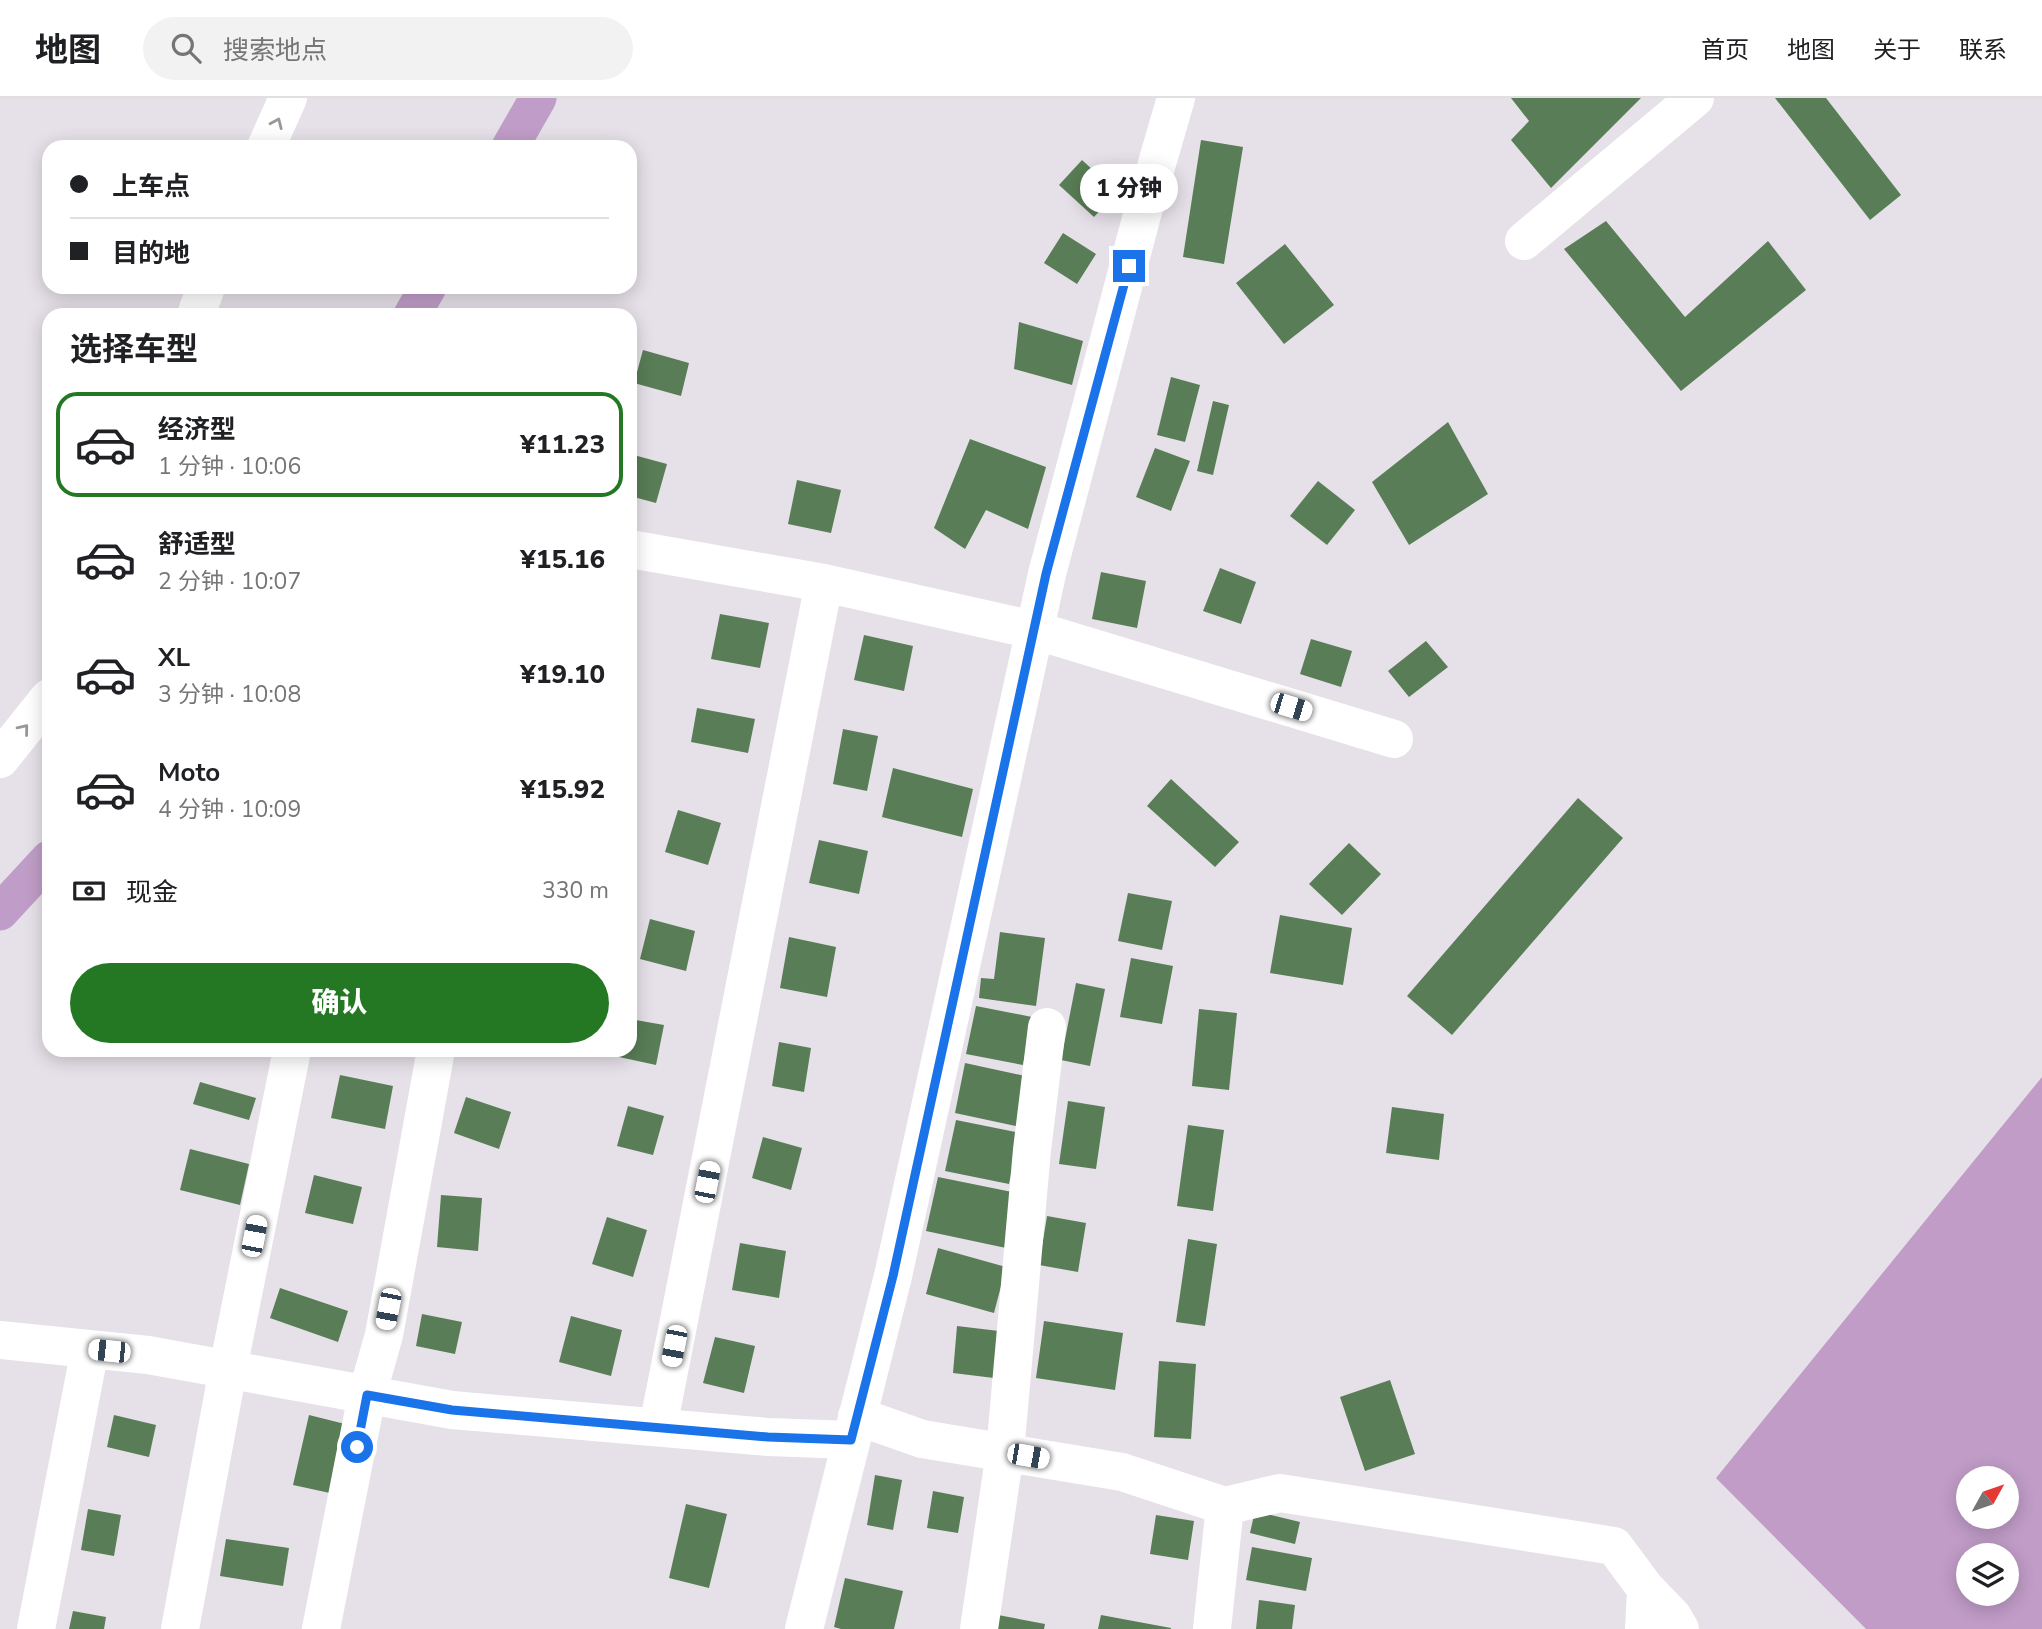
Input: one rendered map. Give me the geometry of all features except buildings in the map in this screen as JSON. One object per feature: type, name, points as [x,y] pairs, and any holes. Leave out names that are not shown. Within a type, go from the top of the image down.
[{"type":"street","points":[[269,140],[288,98]]},
{"type":"street","points":[[804,1629],[893,1276],[1046,574],[1176,98]]},
{"type":"street","points":[[1524,241],[1695,98]]},
{"type":"street","points":[[637,550],[824,583],[1034,630],[1394,738]]},
{"type":"street","points":[[658,1427],[824,583]]},
{"type":"street","points":[[0,759],[42,707]]},
{"type":"street","points":[[979,1629],[1005,1452],[1032,1150],[1047,1027]]},
{"type":"street","points":[[180,1629],[228,1369],[291,1057]]},
{"type":"street","points":[[321,1629],[367,1395],[384,1335],[435,1057]]},
{"type":"street","points":[[0,1340],[148,1354],[452,1410],[768,1437],[854,1428],[1122,1472],[1224,1506],[1280,1493],[1614,1546],[1646,1588],[1673,1616],[1680,1629]]},
{"type":"street","points":[[36,1629],[90,1349]]},
{"type":"street","points":[[1212,1629],[1224,1506]]},
{"type":"street","points":[[1644,1629],[1646,1588]]},
{"type":"shaded area","points":[[2042,1077],[2042,1629],[1866,1629],[1716,1478]]},
{"type":"waterway","points":[[514,140],[538,98]]},
{"type":"waterway","points":[[416,308],[424,294]]},
{"type":"waterway","points":[[0,912],[42,867]]},
{"type":"route","points":[[357,1447],[367,1395],[452,1410],[768,1437],[851,1440],[893,1276],[1046,574],[1129,266]]}]
